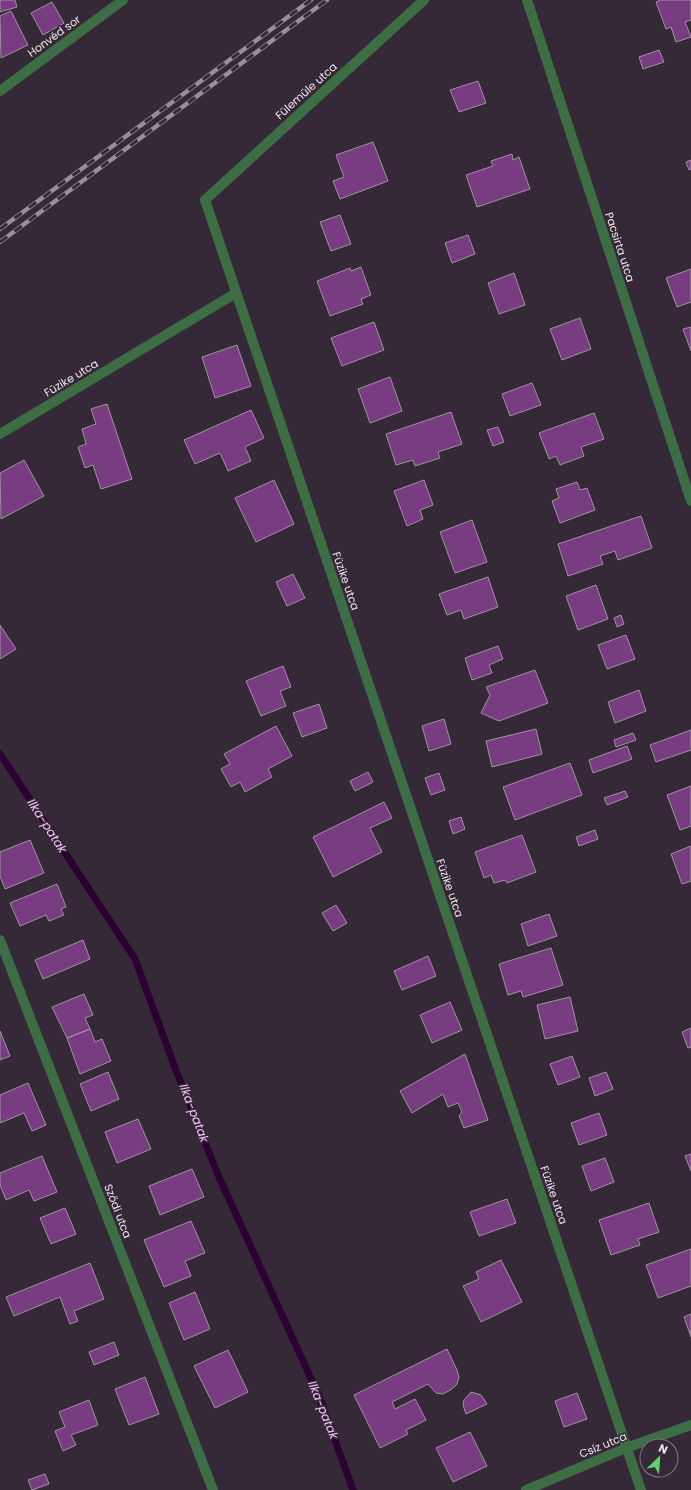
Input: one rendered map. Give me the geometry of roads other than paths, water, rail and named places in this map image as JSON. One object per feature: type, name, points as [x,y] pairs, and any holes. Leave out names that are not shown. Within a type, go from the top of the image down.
[{"type":"street","name":"Honvéd sor","points":[[0,91],[123,0]]},
{"type":"street","name":"Fülemüle utca","points":[[205,200],[424,0]]},
{"type":"street","name":"Pacsirta utca","points":[[527,0],[691,501]]},
{"type":"street","name":"Füzike utca","points":[[205,200],[641,1490]]},
{"type":"street","name":"Füzike utca","points":[[0,434],[236,293]]},
{"type":"street","name":"Sződi utca","points":[[0,940],[213,1490]]},
{"type":"street","name":"Csíz utca","points":[[526,1490],[626,1448],[691,1425]]},
{"type":"waterway","name":"Ilka-patak","points":[[0,754],[135,959],[177,1073],[219,1177],[319,1396],[353,1490]]},
{"type":"railway","points":[[0,229],[311,0]]},
{"type":"railway","points":[[0,242],[327,0]]}]
